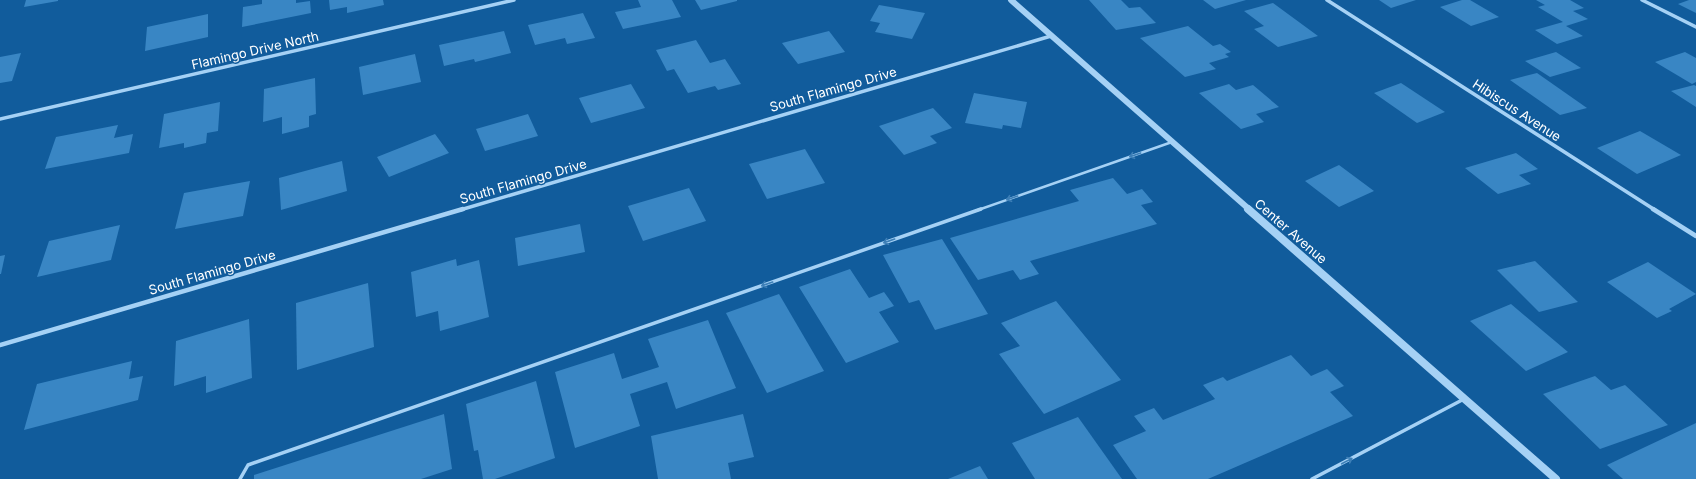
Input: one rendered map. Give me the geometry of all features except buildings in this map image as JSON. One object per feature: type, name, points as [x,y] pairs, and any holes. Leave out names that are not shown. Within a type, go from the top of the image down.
[{"type":"street","name":"Flamingo Drive North","points":[[0,119],[514,0]]},
{"type":"street","name":"Center Avenue","points":[[1011,0],[1556,479]]},
{"type":"street","name":"Hibiscus Avenue","points":[[1327,0],[1696,236]]},
{"type":"street","points":[[1642,0],[1696,27]]},
{"type":"street","name":"South Flamingo Drive","points":[[0,345],[1051,36]]},
{"type":"lane","points":[[240,479],[248,465],[1172,142]]},
{"type":"lane","points":[[1312,479],[1465,399]]}]
